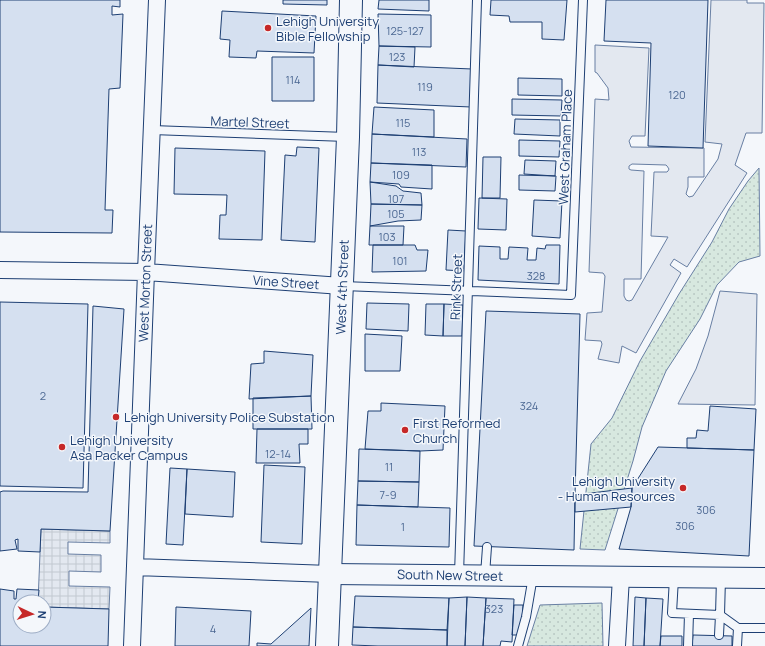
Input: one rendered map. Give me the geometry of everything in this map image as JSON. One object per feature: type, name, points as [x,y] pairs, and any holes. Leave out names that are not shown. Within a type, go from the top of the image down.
[{"type":"main road","name":"West 4th Street","points":[[327,646],[348,138],[351,0]]},
{"type":"street","name":"West Morton Street","points":[[132,646],[157,0]]},
{"type":"street","name":"Vine Street","points":[[0,270],[146,272],[342,286]]},
{"type":"street","name":"South New Street","points":[[135,566],[330,574],[765,578]]},
{"type":"street","points":[[617,646],[620,576]]},
{"type":"lane","name":"Rink Street","points":[[459,575],[477,0]]},
{"type":"lane","name":"West Graham Place","points":[[571,295],[583,0]]},
{"type":"lane","name":"Martel Street","points":[[152,130],[348,138]]},
{"type":"lane","name":"Vine Street","points":[[342,286],[571,295]]},
{"type":"lane","points":[[485,575],[487,547]]},
{"type":"lane","points":[[518,646],[526,617],[533,576]]},
{"type":"lane","points":[[674,577],[672,613],[720,615],[738,628],[765,628]]},
{"type":"lane","points":[[719,635],[721,578]]},
{"type":"lane","points":[[688,646],[689,614]]},
{"type":"lane","points":[[737,646],[738,628]]},
{"type":"shaded area","points":[[711,0],[747,0],[747,3],[764,3],[762,133],[746,133],[735,165],[747,173],[687,267],[674,259],[670,265],[681,273],[636,353],[622,346],[619,363],[598,359],[602,344],[601,341],[585,340],[587,313],[602,312],[605,276],[603,273],[589,272],[595,99],[609,100],[608,88],[595,72],[595,45],[649,48],[645,136],[632,136],[629,141],[631,147],[704,148],[704,177],[688,177],[686,194],[689,197],[693,196],[718,159],[722,144],[705,142]],"holes":[[[632,164],[666,165],[669,169],[667,172],[654,172],[651,236],[668,237],[632,300],[629,301],[626,300],[624,296],[624,279],[641,279],[644,171],[631,170],[629,169],[629,166]]]},
{"type":"shaded area","points":[[759,168],[760,256],[739,262],[717,285],[700,319],[666,371],[642,427],[605,550],[580,549],[591,444],[612,418],[640,361],[679,294],[712,242],[729,209],[748,181]]},
{"type":"shaded area","points":[[720,291],[757,294],[755,405],[678,404],[696,369],[708,336]]},
{"type":"shaded area","points":[[41,529],[110,531],[110,543],[68,542],[68,554],[101,555],[101,572],[69,571],[69,586],[110,587],[109,609],[52,607],[52,594],[38,594]]},
{"type":"shaded area","points":[[602,603],[603,646],[527,646],[540,605]]},
{"type":"building","points":[[0,0],[120,0],[120,7],[112,6],[112,15],[123,14],[120,88],[109,89],[105,210],[113,210],[112,233],[0,232]]},
{"type":"building","points":[[283,0],[327,0],[327,5],[283,4]]},
{"type":"building","points":[[379,0],[429,0],[429,11],[378,9]]},
{"type":"building","points":[[491,0],[567,0],[564,40],[542,39],[542,22],[510,22],[509,16],[490,15]]},
{"type":"building","points":[[606,0],[708,0],[703,148],[648,146],[651,43],[604,41]]},
{"type":"building","name":"Lehigh University Bible Fellowship","points":[[222,11],[316,16],[314,53],[257,51],[256,58],[229,57],[230,40],[220,39]]},
{"type":"building","points":[[378,14],[431,15],[431,47],[379,46]]},
{"type":"building","points":[[379,46],[415,47],[414,67],[378,65]]},
{"type":"building","points":[[272,57],[314,57],[314,101],[272,101]]},
{"type":"building","points":[[378,65],[472,69],[471,107],[377,103]]},
{"type":"building","points":[[518,78],[562,79],[562,96],[518,95]]},
{"type":"building","points":[[512,99],[562,100],[561,116],[512,115]]},
{"type":"building","points":[[374,107],[434,110],[434,137],[372,134]]},
{"type":"building","points":[[515,119],[560,120],[560,136],[514,134]]},
{"type":"building","points":[[372,134],[467,139],[466,167],[371,163]]},
{"type":"building","points":[[519,140],[560,141],[559,157],[519,156]]},
{"type":"building","points":[[297,147],[319,148],[315,242],[281,240],[285,155],[296,156]]},
{"type":"building","points":[[175,148],[265,151],[262,240],[219,239],[220,215],[226,215],[227,195],[174,194]]},
{"type":"building","points":[[483,157],[501,157],[500,198],[482,198]]},
{"type":"building","points":[[525,160],[556,161],[555,176],[524,174]]},
{"type":"building","points":[[371,163],[432,165],[432,189],[401,187],[399,184],[370,182]]},
{"type":"building","points":[[519,175],[556,176],[555,191],[519,190]]},
{"type":"building","points":[[370,182],[396,186],[403,191],[421,193],[422,205],[371,204]]},
{"type":"building","points":[[479,198],[507,199],[506,230],[478,229]]},
{"type":"building","points":[[534,200],[562,201],[560,238],[532,236]]},
{"type":"building","points":[[371,204],[422,205],[421,220],[398,221],[370,226]]},
{"type":"building","points":[[370,226],[404,226],[403,245],[369,245]]},
{"type":"building","points":[[448,230],[466,231],[464,271],[446,270]]},
{"type":"building","points":[[373,245],[415,245],[417,250],[428,250],[426,271],[372,272]]},
{"type":"building","points":[[546,245],[560,245],[559,284],[478,280],[479,246],[500,247],[500,259],[508,259],[509,247],[528,248],[527,260],[536,260],[537,248],[545,249]]},
{"type":"building","points":[[0,302],[88,304],[83,488],[0,486]]},
{"type":"building","points":[[367,303],[409,304],[408,331],[366,329]]},
{"type":"building","points":[[426,304],[444,304],[443,336],[425,335]]},
{"type":"building","points":[[444,304],[463,305],[462,336],[443,336]]},
{"type":"building","points":[[93,306],[124,309],[110,531],[41,529],[40,552],[18,551],[18,539],[15,540],[17,549],[0,551],[0,492],[88,492]]},
{"type":"building","points":[[486,311],[580,314],[574,550],[474,546]]},
{"type":"building","points":[[365,334],[402,336],[400,371],[365,371]]},
{"type":"building","points":[[264,351],[313,355],[311,396],[249,399],[251,364],[264,363]]},
{"type":"building","points":[[311,396],[312,429],[253,429],[253,398]]},
{"type":"building","name":"First Reformed Church","points":[[381,403],[445,406],[443,450],[420,451],[365,449],[368,411],[381,411]]},
{"type":"building","points":[[710,406],[756,409],[754,450],[687,448],[687,438],[696,438],[697,430],[708,431]]},
{"type":"building","points":[[257,429],[308,429],[308,444],[299,444],[300,463],[256,463]]},
{"type":"building","points":[[658,447],[754,450],[749,556],[619,549],[631,507],[632,488]]},
{"type":"building","points":[[359,449],[420,451],[419,482],[358,481]]},
{"type":"building","points":[[264,465],[305,467],[302,544],[261,542]]},
{"type":"building","points":[[170,468],[187,469],[183,545],[166,544]]},
{"type":"building","points":[[187,469],[235,472],[233,517],[185,514]]},
{"type":"building","points":[[358,481],[419,482],[418,507],[357,505]]},
{"type":"building","points":[[632,488],[631,507],[575,512],[575,495]]},
{"type":"building","points":[[357,505],[450,508],[449,547],[356,545]]},
{"type":"building","points":[[0,589],[14,591],[14,594],[12,594],[12,634],[52,634],[52,607],[109,609],[108,646],[0,646]]},
{"type":"building","points":[[17,589],[39,590],[39,594],[16,594]]},
{"type":"building","points":[[355,596],[449,598],[447,630],[353,627]]},
{"type":"building","points":[[467,597],[486,598],[483,646],[465,646]]},
{"type":"building","points":[[467,597],[465,646],[447,646],[449,598]]},
{"type":"building","points":[[635,597],[646,598],[644,646],[633,646]]},
{"type":"building","points":[[486,598],[514,599],[512,642],[501,641],[500,646],[483,646]]},
{"type":"building","points":[[646,598],[663,599],[660,646],[644,646]]},
{"type":"building","points":[[514,605],[523,605],[521,635],[512,635]]},
{"type":"building","points":[[176,607],[251,611],[249,646],[175,646]]},
{"type":"building","points":[[311,608],[309,646],[257,646],[257,643],[271,644]]},
{"type":"building","points":[[353,627],[447,630],[447,646],[352,645]]},
{"type":"building","points":[[693,635],[732,636],[732,646],[692,646]]},
{"type":"building","points":[[661,636],[682,636],[682,646],[660,646]]},
{"type":"place","name":"Lehigh University Bible Fellowship","points":[[268,28]]},
{"type":"place","name":"Lehigh University Police Substation","points":[[116,417]]},
{"type":"place","name":"First Reformed Church","points":[[405,430]]},
{"type":"place","name":"Lehigh University Asa Packer Campus","points":[[62,447]]},
{"type":"place","name":"Lehigh University - Human Resources","points":[[683,488]]}]
